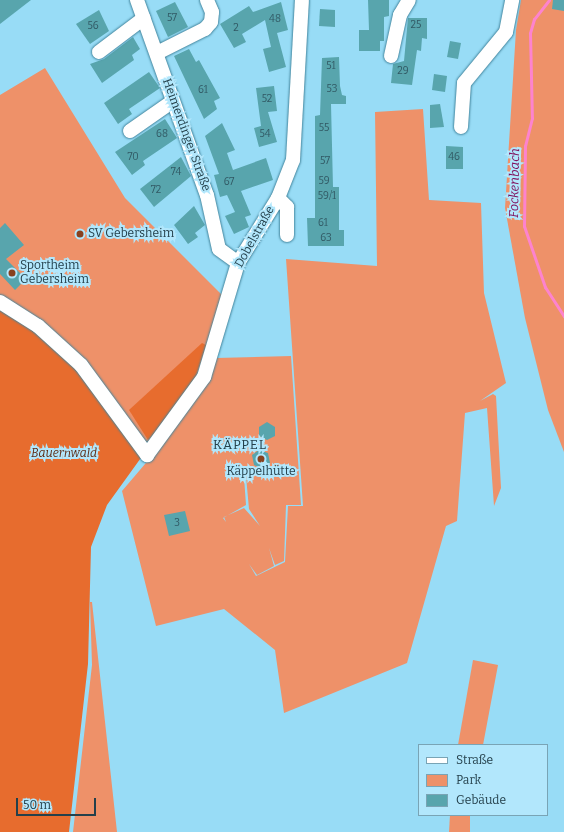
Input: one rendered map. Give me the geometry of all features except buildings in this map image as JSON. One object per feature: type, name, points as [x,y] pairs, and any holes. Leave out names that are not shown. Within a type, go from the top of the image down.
[{"type":"street","name":"Heimerdinger Straße","points":[[137,0],[157,52],[207,195],[219,249],[238,263]]},
{"type":"street","points":[[157,52],[205,29],[211,22],[212,12],[207,0]]},
{"type":"street","name":"Dobelstraße","points":[[0,302],[38,326],[81,365],[147,455],[204,376],[238,263],[278,198],[293,160],[302,0]]},
{"type":"street","points":[[391,56],[400,15],[408,0]]},
{"type":"street","points":[[461,127],[464,83],[506,32],[512,0]]},
{"type":"street","points":[[99,52],[144,18]]},
{"type":"street","points":[[130,131],[173,100]]},
{"type":"street","points":[[278,198],[287,207],[287,235]]},
{"type":"green space","points":[[521,0],[564,0],[564,452],[548,410],[525,318],[505,208],[516,30]]},
{"type":"green space","name":"SV Gebersheim","points":[[45,68],[125,198],[223,296],[206,369],[146,448],[56,334],[0,295],[0,95]]},
{"type":"green space","points":[[423,109],[429,200],[481,203],[484,293],[506,383],[480,401],[493,394],[496,396],[501,488],[494,506],[487,408],[465,413],[457,521],[446,526],[407,663],[284,713],[275,650],[224,609],[156,626],[122,491],[151,457],[216,358],[291,356],[301,505],[286,505],[284,561],[275,565],[269,548],[274,566],[257,575],[249,564],[256,576],[285,562],[288,506],[303,506],[286,259],[377,266],[375,112]],"holes":[[[246,476],[249,509],[260,526],[244,508],[228,515],[246,505],[244,477],[228,479]]]},
{"type":"green space","name":"Bauernwald","points":[[0,305],[80,368],[143,455],[107,505],[91,547],[88,664],[69,832],[0,832]]},
{"type":"green space","points":[[202,343],[206,345],[195,379],[176,410],[148,440],[129,410]]},
{"type":"green space","points":[[90,602],[92,602],[117,832],[73,832],[92,665]]},
{"type":"green space","points":[[473,660],[498,665],[483,744],[458,744]]},
{"type":"green space","points":[[450,816],[470,816],[470,832],[449,832]]},
{"type":"waterway","name":"Fockenbach","points":[[549,0],[534,19],[530,33],[532,118],[525,146],[524,226],[545,287],[564,316]]},
{"type":"place","name":"SV Gebersheim","points":[[80,234]]},
{"type":"place","name":"Sportheim Gebersheim","points":[[12,273]]},
{"type":"place","name":"Käppelhütte","points":[[261,459]]},
{"type":"district","name":"KÄPPEL","points":[[240,445]]}]
